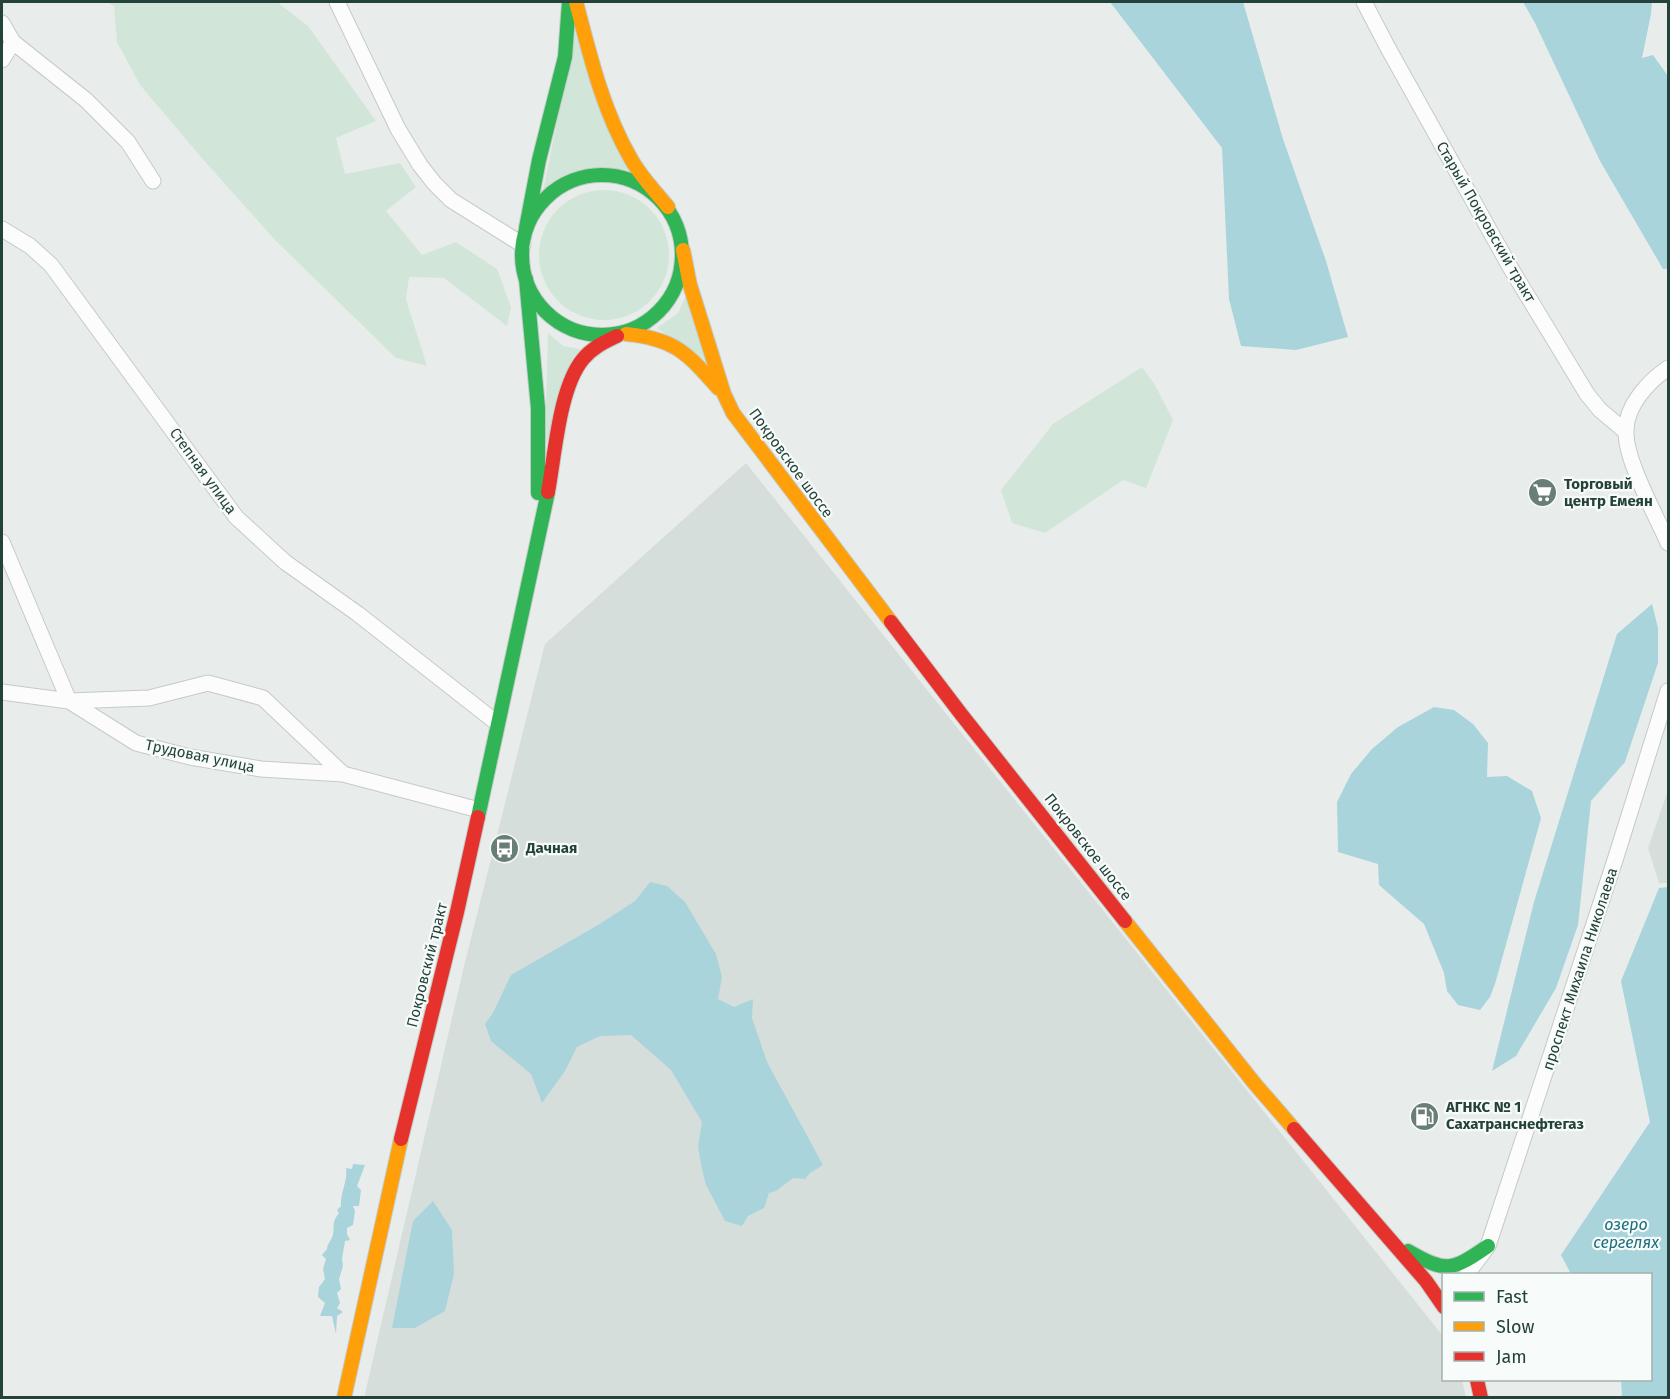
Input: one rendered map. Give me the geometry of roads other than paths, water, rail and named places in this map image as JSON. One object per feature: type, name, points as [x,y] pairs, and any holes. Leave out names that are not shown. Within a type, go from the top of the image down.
[{"type":"main road","points":[[537,539],[538,408],[522,245],[539,160],[564,57],[569,2]]},
{"type":"main road","points":[[537,539],[565,398],[572,377],[583,359],[598,345],[652,320],[667,302],[679,277],[683,250],[678,228],[668,207],[632,161],[610,118],[576,2]]},
{"type":"main road","points":[[526,228],[536,208],[551,192],[570,181],[591,174],[613,174],[634,180],[653,191],[668,207]]},
{"type":"main road","name":"Покровское шоссе","points":[[683,250],[690,285],[724,394],[756,445],[961,714],[1255,1084],[1426,1281],[1442,1305]]},
{"type":"main road","points":[[526,279],[537,301],[554,318],[573,330],[593,336],[621,335]]},
{"type":"main road","name":"Покровское шоссе","points":[[621,335],[658,338],[675,346],[697,364],[724,394]]},
{"type":"main road","name":"Покровский тракт","points":[[344,1398],[395,1161],[422,1059],[479,810],[537,539]]},
{"type":"main road","points":[[1391,1240],[1436,1267],[1447,1268],[1465,1262],[1488,1246]]},
{"type":"main road","points":[[1481,1273],[1488,1246]]},
{"type":"main road","points":[[1476,1381],[1481,1398]]},
{"type":"street","points":[[337,2],[398,129],[420,165],[451,200],[522,245]]},
{"type":"street","name":"Старый Покровский тракт","points":[[1364,2],[1510,267],[1587,394],[1600,410],[1626,431]]},
{"type":"street","points":[[2,23],[13,42],[86,100],[128,142],[153,181]]},
{"type":"street","points":[[2,60],[13,42]]},
{"type":"street","name":"Степная улица","points":[[2,229],[30,246],[51,265],[236,517],[285,562],[358,614],[497,723]]},
{"type":"street","points":[[1668,368],[1641,393],[1629,412],[1626,431],[1638,477],[1668,543]]},
{"type":"street","points":[[2,542],[69,701]]},
{"type":"street","name":"Трудовая улица","points":[[2,692],[69,701],[149,698],[208,683],[263,698],[343,774]]},
{"type":"street","name":"проспект Михаила Николаева","points":[[1468,1273],[1488,1246],[1609,879],[1668,691]]},
{"type":"street","name":"Трудовая улица","points":[[69,701],[136,743],[190,757],[261,769],[343,774],[479,810]]},
{"type":"water","points":[[1110,2],[1243,2],[1283,139],[1326,261],[1348,337],[1296,350],[1241,346],[1229,299],[1222,148]]},
{"type":"water","points":[[1523,2],[1652,2],[1642,58],[1653,55],[1668,76],[1668,269],[1663,269],[1600,161]]},
{"type":"water","points":[[1652,604],[1658,628],[1658,663],[1625,762],[1591,801],[1578,925],[1556,988],[1516,1056],[1492,1071],[1534,902],[1617,634]]},
{"type":"water","points":[[1434,707],[1454,710],[1473,724],[1488,743],[1487,777],[1507,776],[1532,791],[1541,818],[1495,984],[1490,997],[1480,1010],[1458,1005],[1447,991],[1444,973],[1424,924],[1379,885],[1378,864],[1338,852],[1337,802],[1351,774],[1372,749],[1398,727]]},
{"type":"water","points":[[650,882],[667,886],[685,902],[716,954],[722,977],[718,999],[734,1007],[753,999],[752,1018],[767,1062],[823,1165],[805,1179],[793,1178],[776,1191],[769,1193],[764,1208],[748,1216],[742,1226],[725,1221],[706,1185],[698,1147],[702,1122],[671,1070],[631,1035],[600,1036],[577,1047],[565,1071],[542,1103],[531,1074],[491,1041],[485,1024],[493,1013],[511,975],[635,901]]},
{"type":"water","name":"озеро сергелях","points":[[1668,887],[1668,1397],[1622,1397],[1621,1381],[1652,1381],[1652,1273],[1570,1273],[1561,1255],[1650,1122],[1621,981],[1659,888]]},
{"type":"water","points":[[353,1164],[365,1165],[357,1186],[361,1190],[359,1206],[353,1206],[355,1211],[353,1225],[347,1228],[350,1240],[345,1241],[343,1266],[339,1279],[341,1289],[337,1293],[340,1303],[337,1308],[343,1312],[337,1316],[336,1334],[332,1316],[320,1316],[325,1303],[318,1297],[319,1287],[325,1279],[323,1269],[326,1259],[322,1255],[327,1249],[334,1222],[339,1213],[337,1210],[341,1206],[346,1168],[352,1169]]},
{"type":"water","points":[[433,1201],[452,1230],[454,1274],[445,1311],[415,1328],[392,1328],[413,1221]]},
{"type":"place","name":"Торговый центр Емеян","points":[[1543,493]]},
{"type":"place","name":"Дачная","points":[[505,848]]},
{"type":"place","name":"АГНКС № 1 Сахатранснефтегаз","points":[[1425,1116]]}]
